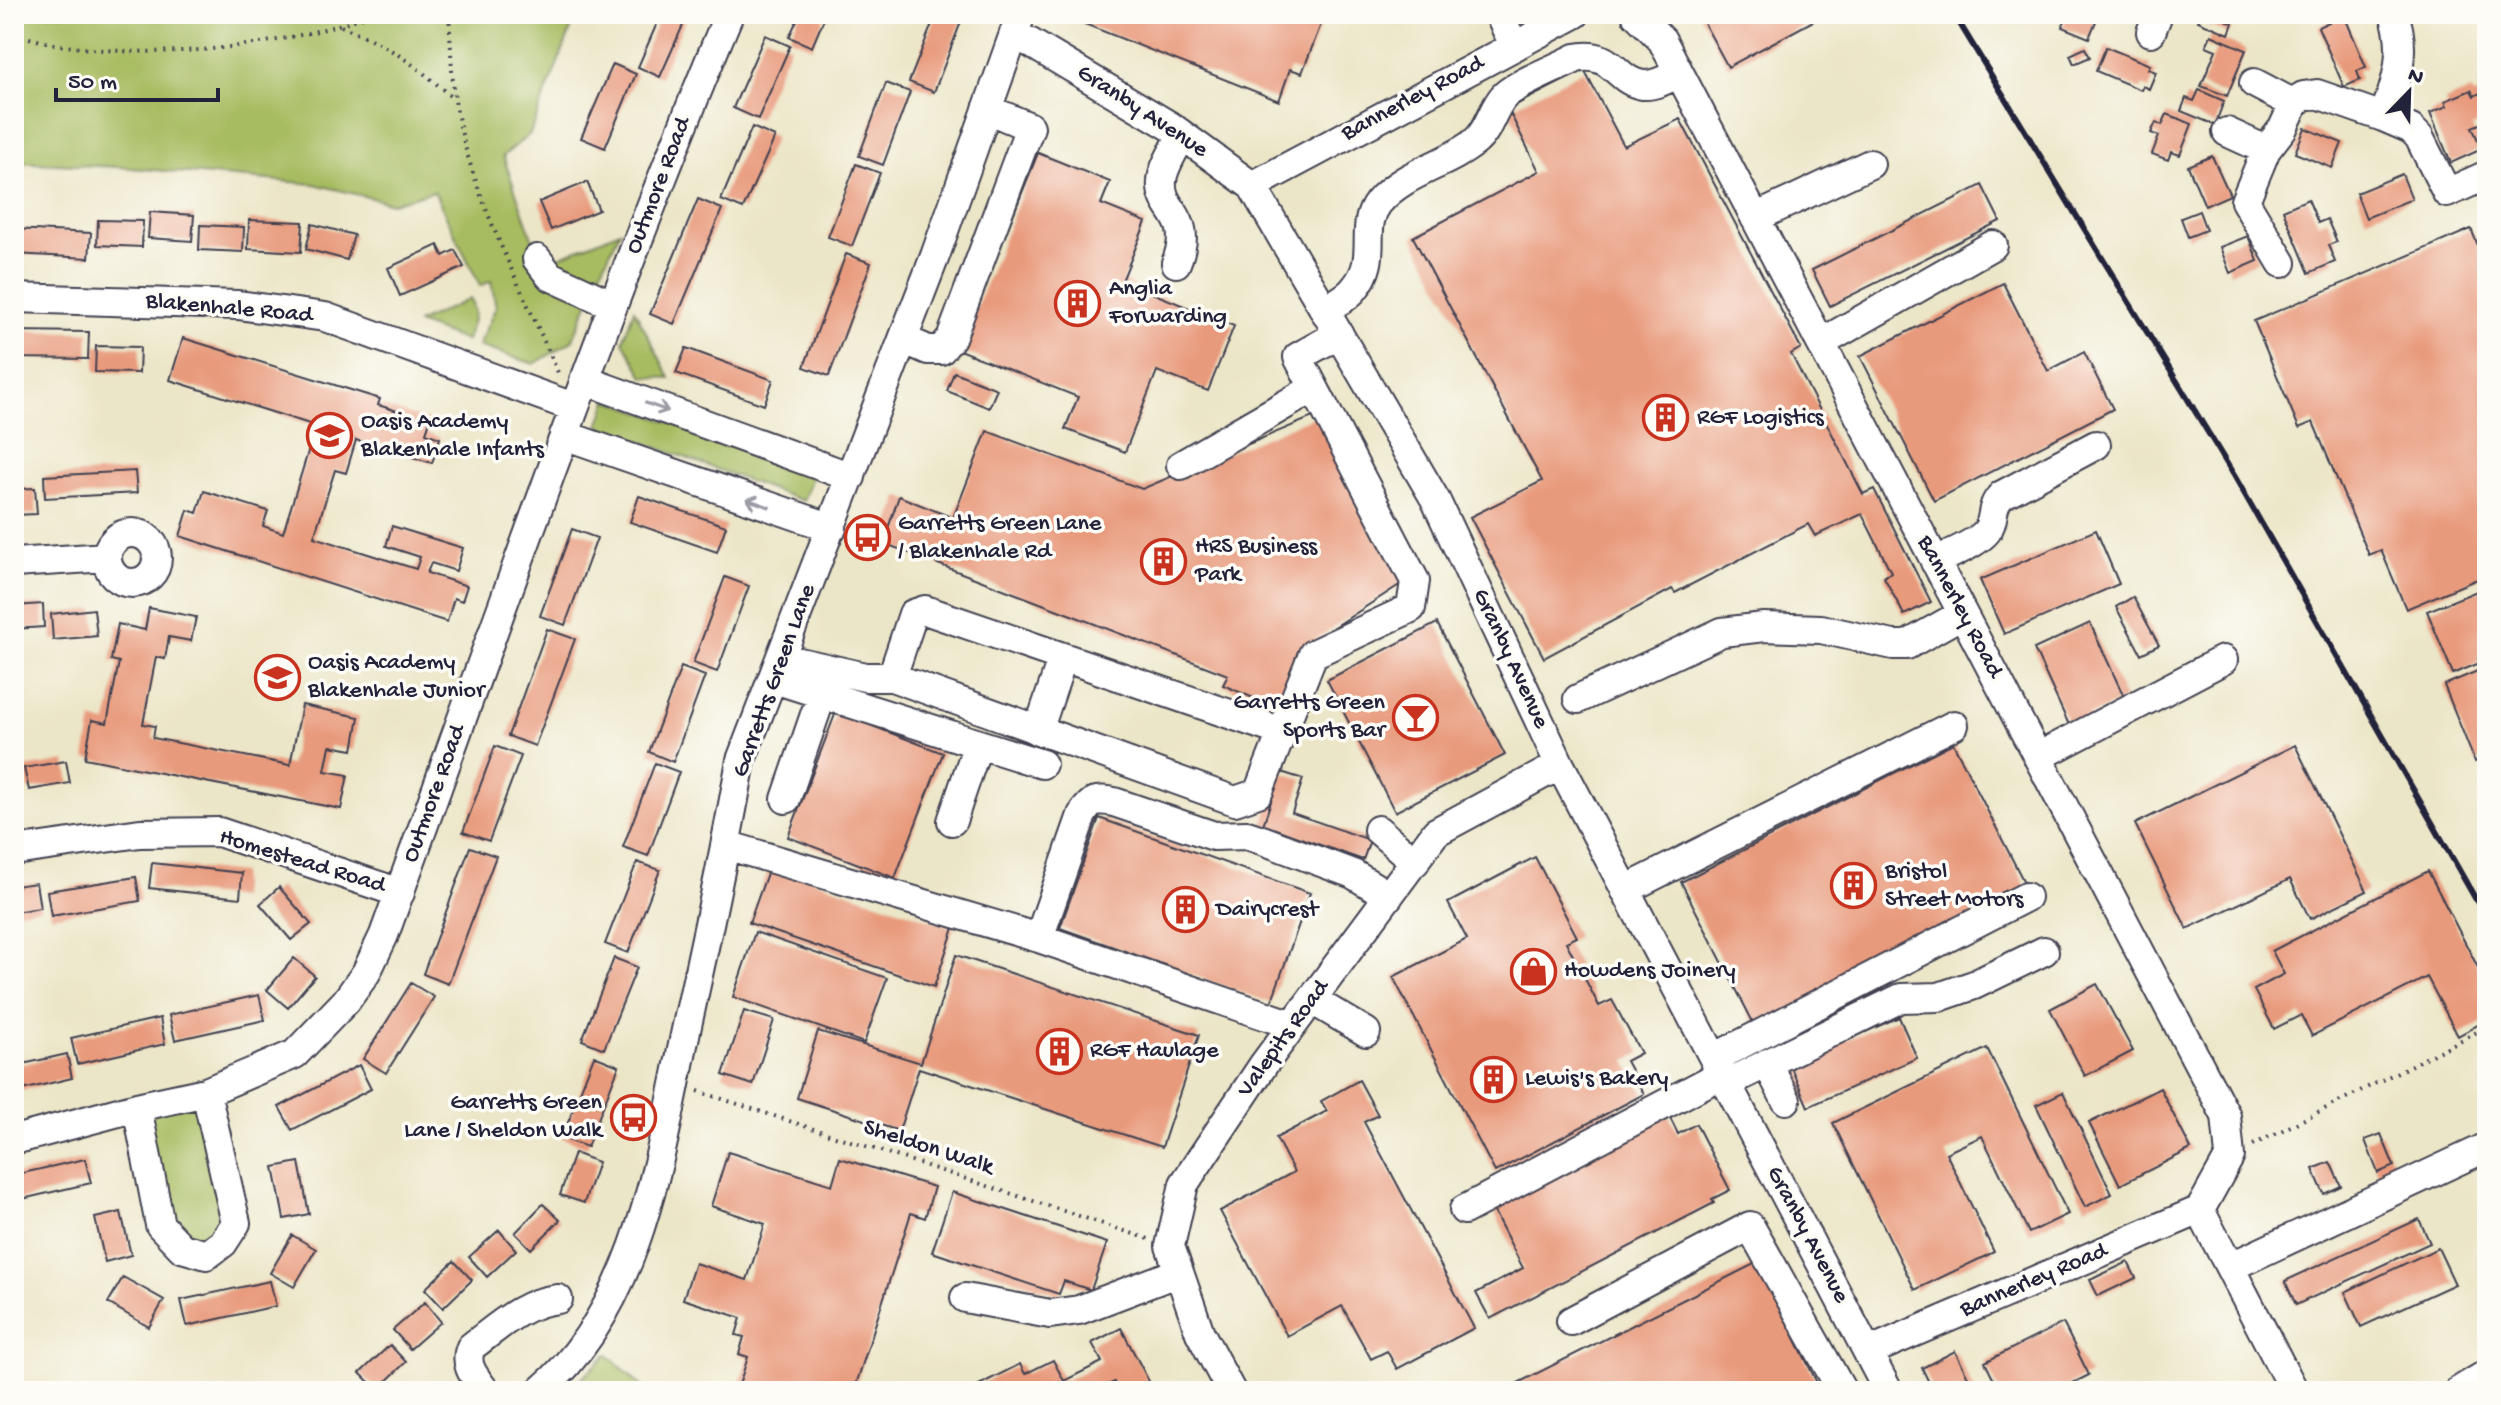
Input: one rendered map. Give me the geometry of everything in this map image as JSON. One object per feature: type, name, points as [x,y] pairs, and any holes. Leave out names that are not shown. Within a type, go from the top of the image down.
[{"type":"street","name":"Outmore Road","points":[[14,1140],[206,1092],[295,1054],[346,1001],[366,973],[400,893],[573,407],[673,147],[729,14]]},
{"type":"street","points":[[1499,14],[1514,45]]},
{"type":"street","points":[[2383,117],[2396,85],[2401,49],[2394,14]]},
{"type":"street","name":"Bannerley Road","points":[[1252,186],[1559,18]]},
{"type":"street","name":"Bannerley Road","points":[[1648,19],[1662,40],[2226,1116],[2230,1156]]},
{"type":"street","name":"Garretts Green Lane","points":[[540,1391],[582,1344],[610,1300],[638,1237],[675,1083],[741,760],[903,339],[1017,23]]},
{"type":"street","name":"Granby Avenue","points":[[1017,23],[1252,186],[1435,499],[1560,765],[1884,1384]]},
{"type":"street","points":[[778,668],[892,677],[1235,801],[1258,793],[1313,654],[1411,608],[1415,581],[1298,357],[1332,322],[1364,276],[1369,258],[1370,220],[1376,205],[1393,188],[1462,151],[1478,139],[1506,94],[1576,58],[1588,55],[1599,58],[1614,66],[1630,81],[1645,85],[1661,82],[1679,73]]},
{"type":"street","points":[[2254,83],[2294,104]]},
{"type":"street","points":[[2282,263],[2245,201],[2266,150],[2283,128],[2294,104],[2303,96],[2317,94],[2411,129],[2419,137],[2447,193],[2487,175]]},
{"type":"street","points":[[903,339],[928,350],[941,350],[951,338],[1030,127],[987,109]]},
{"type":"street","points":[[2227,132],[2266,150]]},
{"type":"street","points":[[1176,263],[1183,237],[1178,218],[1164,195],[1162,180],[1182,135]]},
{"type":"street","points":[[969,158],[1012,173]]},
{"type":"street","points":[[1755,218],[1870,164]]},
{"type":"street","points":[[1821,343],[1993,245]]},
{"type":"street","points":[[537,259],[550,276],[613,305]]},
{"type":"street","name":"Blakenhale Road","points":[[14,298],[238,305],[325,317],[573,407]]},
{"type":"street","points":[[584,380],[851,477]]},
{"type":"street","points":[[1181,465],[1314,388]]},
{"type":"street","points":[[564,435],[832,528]]},
{"type":"street","points":[[1935,562],[1988,530],[1994,503],[2002,495],[2096,445]]},
{"type":"street","points":[[14,563],[107,557]]},
{"type":"street","points":[[892,677],[913,614],[925,610],[1282,732]]},
{"type":"street","points":[[1578,699],[1722,632],[1764,627],[1821,629],[1893,645],[1907,645],[1962,614]]},
{"type":"street","points":[[1038,731],[1063,657]]},
{"type":"street","points":[[2038,757],[2223,660]]},
{"type":"street","points":[[778,668],[822,694],[1042,764]]},
{"type":"street","points":[[786,799],[822,694]]},
{"type":"street","points":[[1625,890],[1954,725]]},
{"type":"street","points":[[952,821],[978,744]]},
{"type":"street","name":"Valepits Road","points":[[1175,1259],[1184,1184],[1264,1064],[1436,832],[1560,765]]},
{"type":"street","points":[[1039,938],[1082,815],[1089,804],[1097,800],[1114,802],[1214,836],[1247,835],[1353,874],[1389,896]]},
{"type":"street","points":[[1378,830],[1415,862]]},
{"type":"street","name":"Homestead Road","points":[[14,851],[140,833],[219,832],[400,893]]},
{"type":"street","points":[[726,845],[1039,938],[1293,1025]]},
{"type":"street","points":[[1464,1210],[1721,1071],[2026,897]]},
{"type":"street","points":[[1721,1071],[1767,1063],[1901,998],[1939,997],[1974,985],[2044,951]]},
{"type":"street","points":[[1312,1000],[1366,1032]]},
{"type":"street","points":[[1767,1063],[1786,1100]]},
{"type":"street","points":[[137,1107],[160,1225],[182,1248],[207,1255],[223,1243],[236,1223],[206,1092]]},
{"type":"street","points":[[2230,1267],[2487,1147]]},
{"type":"street","points":[[2230,1156],[2200,1210],[2294,1391]]},
{"type":"street","points":[[1571,1321],[1790,1203]]},
{"type":"street","name":"Bannerley Road","points":[[1868,1352],[2200,1210]]},
{"type":"street","points":[[1750,1226],[1842,1391]]},
{"type":"street","points":[[965,1298],[1050,1314],[1079,1310],[1175,1259],[1200,1333],[1231,1391]]},
{"type":"street","points":[[485,1391],[470,1370],[467,1357],[471,1347],[525,1307],[558,1299]]},
{"type":"street","points":[[2459,1391],[2487,1374]]},
{"type":"street","points":[[1854,1391],[1884,1384]]},
{"type":"path","points":[[14,31],[21,36],[73,47],[169,52],[246,44],[339,26],[371,14]]},
{"type":"path","points":[[449,14],[455,100],[470,163],[495,229],[573,407]]},
{"type":"path","points":[[339,26],[370,37],[394,51],[422,70],[455,100]]},
{"type":"path","points":[[2230,1156],[2487,1027]]},
{"type":"path","name":"Sheldon Walk","points":[[675,1083],[1175,1259]]},
{"type":"green space","points":[[14,14],[577,14],[530,134],[503,156],[539,257],[589,301],[572,341],[534,364],[478,346],[496,307],[491,281],[480,286],[434,191],[392,203],[314,184],[120,167],[14,162]]},
{"type":"green space","points":[[620,231],[594,286],[550,261]]},
{"type":"green space","points":[[470,299],[474,315],[466,341],[417,323]]},
{"type":"green space","points":[[634,309],[670,378],[644,377],[623,341]]},
{"type":"green space","points":[[608,400],[813,474],[803,501],[599,426]]},
{"type":"green space","points":[[206,1092],[229,1197],[223,1243],[182,1248],[137,1107]]},
{"type":"green space","points":[[607,1354],[647,1391],[569,1391]]},
{"type":"building","points":[[661,14],[688,14],[660,77],[638,67]]},
{"type":"building","points":[[800,14],[826,14],[812,47],[789,37]]},
{"type":"building","points":[[936,14],[964,14],[934,92],[909,82]]},
{"type":"building","points":[[1085,14],[1325,14],[1302,73],[1290,69],[1279,101],[1082,23]]},
{"type":"building","points":[[1699,14],[1826,14],[1728,67]]},
{"type":"building","points":[[2068,14],[2099,14],[2089,38],[2062,27]]},
{"type":"building","points":[[2201,14],[2229,14],[2226,20],[2233,23],[2229,34],[2198,21]]},
{"type":"building","points":[[2344,15],[2366,67],[2357,71],[2360,80],[2344,87],[2318,27]]},
{"type":"building","points":[[765,35],[790,46],[758,119],[733,108]]},
{"type":"building","points":[[2211,35],[2246,50],[2227,96],[2201,86],[2216,50],[2206,46]]},
{"type":"building","points":[[2106,47],[2150,65],[2148,69],[2156,72],[2149,89],[2143,86],[2141,90],[2096,71]]},
{"type":"building","points":[[2085,48],[2090,57],[2074,64],[2070,55]]},
{"type":"building","points":[[613,64],[636,74],[605,148],[581,138]]},
{"type":"building","name":"RGF Logistics","points":[[1584,70],[1624,146],[1680,119],[1801,348],[1791,354],[1863,494],[1874,489],[1931,602],[1904,615],[1884,577],[1891,572],[1862,514],[1815,536],[1808,524],[1675,593],[1672,589],[1544,658],[1470,517],[1542,481],[1413,237],[1539,171],[1508,109]]},
{"type":"building","points":[[886,83],[910,92],[883,165],[859,156]]},
{"type":"building","points":[[2199,90],[2224,101],[2215,125],[2181,111],[2186,98],[2194,101]]},
{"type":"building","points":[[2471,90],[2474,96],[2487,90],[2487,121],[2472,127],[2482,149],[2451,163],[2430,113],[2447,106],[2445,101]]},
{"type":"building","points":[[2167,114],[2192,124],[2180,155],[2171,152],[2168,160],[2152,154],[2159,136],[2151,133],[2156,122],[2162,125]]},
{"type":"building","points":[[752,127],[775,137],[743,209],[721,200]]},
{"type":"building","points":[[2305,128],[2342,143],[2332,168],[2295,153]]},
{"type":"building","name":"Anglia Forwarding","points":[[1038,153],[1110,182],[1101,204],[1146,222],[1122,281],[1234,326],[1208,391],[1157,371],[1125,452],[1065,429],[1078,397],[959,350]]},
{"type":"building","points":[[2212,156],[2230,195],[2205,206],[2188,166]]},
{"type":"building","points":[[856,164],[880,173],[852,246],[828,237]]},
{"type":"building","points":[[2402,174],[2412,199],[2366,218],[2356,193]]},
{"type":"building","points":[[587,182],[599,210],[551,230],[539,202]]},
{"type":"building","points":[[1982,185],[2000,221],[1830,306],[1812,270]]},
{"type":"building","points":[[698,199],[722,209],[674,324],[650,314]]},
{"type":"building","points":[[2308,199],[2318,223],[2327,219],[2337,242],[2328,245],[2335,262],[2309,273],[2283,210]]},
{"type":"building","points":[[2199,211],[2206,230],[2188,237],[2181,218]]},
{"type":"building","points":[[150,212],[194,215],[192,241],[148,238]]},
{"type":"building","points":[[98,220],[143,221],[142,247],[97,245]]},
{"type":"building","points":[[249,220],[303,222],[301,252],[248,249]]},
{"type":"building","points":[[312,224],[354,235],[347,260],[306,249]]},
{"type":"building","points":[[200,225],[244,227],[243,252],[199,250]]},
{"type":"building","points":[[14,229],[91,233],[89,258],[14,254]]},
{"type":"building","points":[[2471,229],[2487,266],[2487,575],[2406,609],[2381,550],[2369,555],[2313,422],[2299,428],[2254,321]]},
{"type":"building","points":[[2248,236],[2258,261],[2230,273],[2220,247]]},
{"type":"building","points":[[438,245],[443,256],[455,250],[464,267],[400,296],[388,268]]},
{"type":"building","points":[[846,254],[871,263],[829,376],[804,367]]},
{"type":"building","points":[[2003,283],[2048,371],[2084,352],[2113,409],[1934,501],[1860,356]]},
{"type":"building","points":[[14,331],[89,332],[88,359],[14,358]]},
{"type":"building","points":[[183,338],[380,399],[378,405],[430,421],[426,433],[440,438],[432,463],[356,440],[346,473],[335,470],[314,537],[416,569],[420,557],[386,546],[392,526],[463,548],[456,571],[431,563],[427,573],[467,586],[462,601],[454,598],[447,622],[180,536],[188,510],[197,513],[204,491],[268,511],[263,526],[283,533],[316,426],[170,380]]},
{"type":"building","points":[[96,346],[140,347],[139,373],[95,372]]},
{"type":"building","points":[[686,348],[773,380],[764,405],[676,373]]},
{"type":"building","points":[[954,372],[997,389],[989,408],[947,391]]},
{"type":"building","name":"HRS Business Park","points":[[1315,416],[1407,580],[1304,647],[1279,709],[1223,685],[1228,675],[883,543],[899,496],[953,518],[987,431],[1142,489]]},
{"type":"building","points":[[135,471],[137,493],[45,498],[44,476]]},
{"type":"building","points":[[35,488],[37,514],[14,515],[14,489]]},
{"type":"building","points":[[639,496],[726,526],[717,552],[630,522]]},
{"type":"building","points":[[572,529],[597,538],[565,625],[540,616]]},
{"type":"building","points":[[2096,530],[2119,584],[2004,634],[1980,580]]},
{"type":"building","points":[[725,577],[749,586],[717,672],[693,663]]},
{"type":"building","points":[[2487,587],[2487,660],[2453,674],[2427,611]]},
{"type":"building","points":[[2133,597],[2159,645],[2141,654],[2116,607]]},
{"type":"building","points":[[43,604],[44,627],[14,629],[14,606]]},
{"type":"building","points":[[149,608],[196,617],[191,641],[169,637],[165,659],[156,657],[143,724],[155,726],[153,738],[290,765],[302,705],[359,717],[353,750],[330,746],[325,771],[348,775],[341,809],[85,758],[92,720],[107,723],[119,662],[111,660],[118,624],[145,630]]},
{"type":"building","points":[[94,609],[97,636],[53,640],[51,614]]},
{"type":"building","name":"Garretts Green Sports Bar","points":[[1437,623],[1505,755],[1395,812],[1327,680]]},
{"type":"building","points":[[2090,623],[2125,699],[2069,725],[2034,649]]},
{"type":"building","points":[[547,629],[575,639],[535,746],[508,736]]},
{"type":"building","points":[[681,667],[705,676],[673,762],[649,752]]},
{"type":"building","points":[[2487,667],[2487,757],[2475,762],[2444,685]]},
{"type":"building","points":[[836,712],[943,753],[895,878],[788,837]]},
{"type":"building","name":"Bristol Street Motors","points":[[1953,743],[2028,890],[1756,1028],[1681,882]]},
{"type":"building","points":[[2295,745],[2367,891],[2310,919],[2290,879],[2187,929],[2135,824]]},
{"type":"building","points":[[495,746],[521,756],[489,841],[463,832]]},
{"type":"building","points":[[66,761],[70,783],[29,790],[24,768]]},
{"type":"building","points":[[655,763],[679,772],[648,856],[623,847]]},
{"type":"building","points":[[1281,772],[1303,779],[1292,813],[1370,840],[1363,860],[1263,825]]},
{"type":"building","name":"Dairycrest","points":[[1099,818],[1310,893],[1271,1003],[1060,928]]},
{"type":"building","points":[[470,847],[496,856],[448,984],[423,974]]},
{"type":"building","points":[[1535,857],[1577,937],[1566,942],[1599,1006],[1612,1000],[1641,1053],[1626,1061],[1644,1094],[1495,1172],[1393,977],[1467,939],[1448,903]]},
{"type":"building","points":[[637,862],[660,870],[628,953],[605,944]]},
{"type":"building","points":[[152,863],[242,873],[240,898],[149,888]]},
{"type":"building","points":[[770,865],[954,928],[934,987],[749,923]]},
{"type":"building","points":[[2428,871],[2487,985],[2487,1020],[2458,1036],[2427,977],[2312,1036],[2301,1015],[2274,1029],[2254,990],[2284,974],[2272,951]]},
{"type":"building","points":[[136,877],[140,901],[51,916],[47,891]]},
{"type":"building","points":[[36,883],[40,908],[14,912],[14,886]]},
{"type":"building","points":[[279,887],[311,924],[291,940],[260,904]]},
{"type":"building","points":[[755,932],[887,978],[864,1043],[733,997]]},
{"type":"building","name":"RGF Haulage","points":[[956,955],[1199,1035],[1162,1147],[919,1068],[899,1131],[797,1098],[818,1031],[921,1063]]},
{"type":"building","points":[[294,958],[315,976],[288,1008],[267,990]]},
{"type":"building","points":[[614,958],[637,967],[604,1049],[582,1040]]},
{"type":"building","points":[[411,983],[434,997],[386,1073],[363,1059]]},
{"type":"building","points":[[2097,984],[2133,1051],[2085,1076],[2050,1009]]},
{"type":"building","points":[[259,995],[265,1020],[175,1040],[169,1015]]},
{"type":"building","points":[[744,1011],[774,1020],[753,1085],[723,1075]]},
{"type":"building","points":[[1899,1017],[1917,1058],[1808,1107],[1790,1065]]},
{"type":"building","points":[[160,1018],[165,1044],[77,1064],[71,1038]]},
{"type":"building","points":[[1987,1048],[2068,1214],[2029,1233],[1982,1136],[1946,1153],[1994,1252],[1915,1290],[1833,1123]]},
{"type":"building","points":[[67,1054],[72,1078],[14,1092],[14,1066]]},
{"type":"building","points":[[594,1056],[619,1066],[587,1147],[562,1138]]},
{"type":"building","points":[[359,1065],[371,1089],[292,1130],[279,1107]]},
{"type":"building","points":[[1359,1080],[1378,1115],[1364,1122],[1474,1328],[1397,1369],[1387,1351],[1371,1359],[1342,1306],[1287,1336],[1220,1211],[1294,1172],[1276,1138],[1327,1111],[1321,1101]]},
{"type":"building","points":[[2160,1088],[2191,1149],[2120,1185],[2089,1123]]},
{"type":"building","points":[[2063,1092],[2112,1194],[2085,1207],[2036,1105]]},
{"type":"building","points":[[1667,1112],[1678,1134],[1696,1124],[1730,1190],[1712,1199],[1714,1203],[1490,1319],[1476,1293],[1523,1268],[1490,1204]]},
{"type":"building","points":[[2381,1134],[2394,1166],[2378,1173],[2365,1140]]},
{"type":"building","points":[[728,1152],[832,1185],[840,1158],[934,1187],[925,1218],[911,1213],[854,1391],[737,1391],[748,1357],[739,1354],[744,1337],[736,1335],[741,1318],[683,1299],[695,1263],[747,1280],[765,1224],[711,1206]]},
{"type":"building","points":[[574,1153],[598,1162],[584,1203],[560,1195]]},
{"type":"building","points":[[85,1159],[91,1183],[14,1201],[14,1175]]},
{"type":"building","points":[[299,1162],[309,1214],[284,1219],[274,1167]]},
{"type":"building","points":[[2330,1162],[2341,1186],[2324,1194],[2313,1169]]},
{"type":"building","points":[[952,1192],[1107,1243],[1091,1290],[1064,1281],[1059,1294],[932,1252]]},
{"type":"building","points":[[543,1204],[560,1220],[531,1249],[515,1233]]},
{"type":"building","points":[[121,1212],[131,1255],[105,1262],[95,1218]]},
{"type":"building","points":[[2419,1219],[2430,1243],[2296,1305],[2285,1281]]},
{"type":"building","points":[[499,1230],[516,1250],[487,1277],[469,1257]]},
{"type":"building","points":[[292,1235],[316,1249],[294,1287],[270,1273]]},
{"type":"building","points":[[2438,1248],[2455,1284],[2361,1327],[2345,1292]]},
{"type":"building","points":[[454,1261],[472,1280],[443,1308],[425,1289]]},
{"type":"building","points":[[1758,1262],[1821,1391],[1502,1391]]},
{"type":"building","points":[[2128,1262],[2136,1278],[2098,1296],[2090,1280]]},
{"type":"building","points":[[123,1277],[164,1300],[149,1327],[108,1303]]},
{"type":"building","points":[[270,1281],[276,1306],[187,1326],[181,1300]]},
{"type":"building","points":[[425,1302],[441,1322],[410,1349],[393,1330]]},
{"type":"building","points":[[2063,1323],[2089,1375],[2057,1391],[1999,1391],[1985,1362]]},
{"type":"building","points":[[1121,1328],[1154,1391],[1118,1391],[1114,1382],[1096,1391],[967,1391],[1020,1364],[1025,1374],[1053,1360],[1064,1381],[1102,1362],[1092,1343]]},
{"type":"building","points":[[390,1345],[406,1362],[377,1390],[360,1373]]},
{"type":"building","points":[[1955,1351],[1975,1391],[1933,1391],[1922,1368]]},
{"type":"railway","points":[[1954,14],[2235,477],[2487,919]]},
{"type":"place","name":"Anglia Forwarding","points":[[1078,303]]},
{"type":"place","name":"RGF Logistics","points":[[1666,418]]},
{"type":"place","name":"Oasis Academy Blakenhale Infants","points":[[330,436]]},
{"type":"place","name":"Garretts Green Lane / Blakenhale Rd","points":[[867,538]]},
{"type":"place","name":"HRS Business Park","points":[[1164,561]]},
{"type":"place","name":"Oasis Academy Blakenhale Junior","points":[[277,677]]},
{"type":"place","name":"Garretts Green Sports Bar","points":[[1416,717]]},
{"type":"place","name":"Bristol Street Motors","points":[[1854,886]]},
{"type":"place","name":"Dairycrest","points":[[1185,910]]},
{"type":"place","name":"Howdens Joinery","points":[[1533,971]]},
{"type":"place","name":"RGF Haulage","points":[[1059,1051]]},
{"type":"place","name":"Lewis's Bakery","points":[[1494,1079]]},
{"type":"place","name":"Garretts Green Lane / Sheldon Walk","points":[[633,1117]]}]
